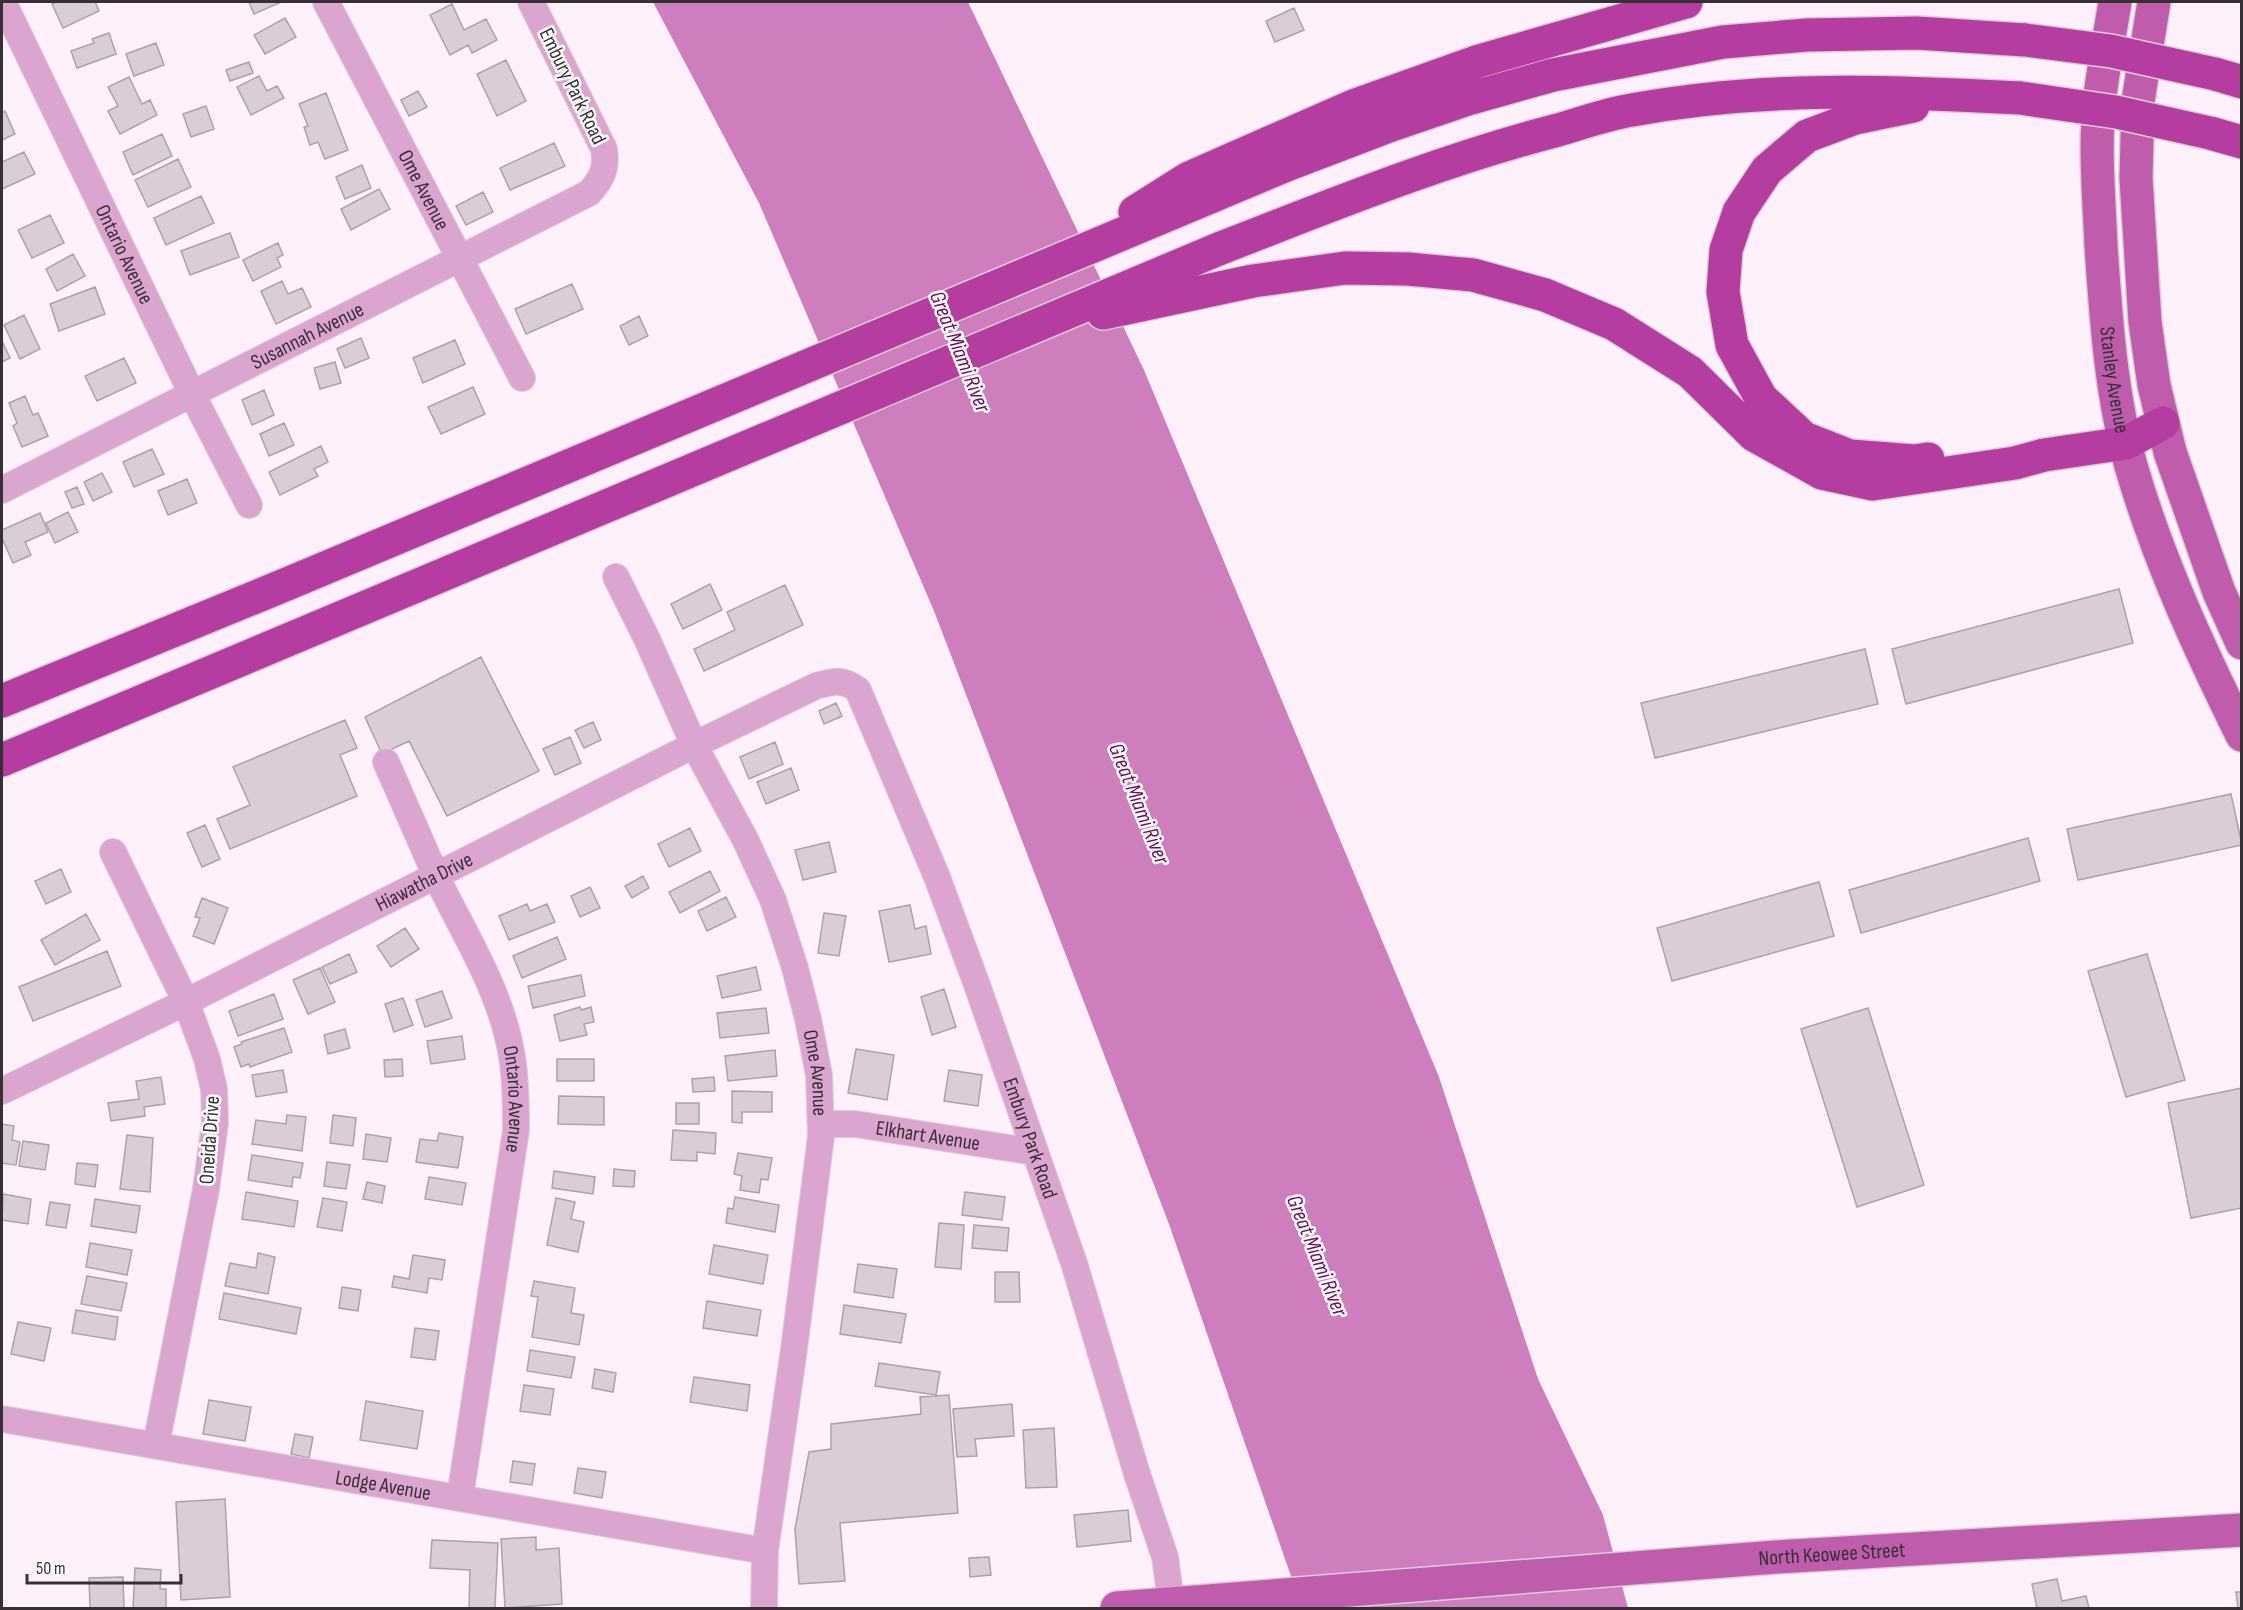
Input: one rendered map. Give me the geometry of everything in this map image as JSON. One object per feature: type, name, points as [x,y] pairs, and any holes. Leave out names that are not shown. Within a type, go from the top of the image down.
[{"type":"highway","points":[[2,701],[1059,260],[1353,105],[1479,61],[1686,2]]},
{"type":"highway","points":[[1197,189],[1300,160],[1471,98],[1553,75],[1723,42],[1807,35],[1917,33],[2025,40],[2110,51],[2228,78]]},
{"type":"highway","points":[[2,760],[1221,248],[1412,175],[1499,145],[1631,110],[1742,95],[1852,91],[2020,98],[2116,112],[2241,142]]},
{"type":"highway","points":[[1966,95],[1855,118],[1807,136],[1767,170],[1739,212],[1726,250],[1723,292],[1732,345],[1761,398],[1804,438],[1850,456],[1914,461],[2124,431],[2163,423]]},
{"type":"highway","points":[[1034,326],[1252,282],[1345,268],[1408,269],[1473,275],[1545,295],[1614,324],[1690,372],[1754,435],[1822,473],[1873,484],[2015,463],[2124,431]]},
{"type":"main road","name":"Stanley Avenue","points":[[2115,2],[2100,97],[2097,179],[2106,326],[2124,431],[2130,463],[2153,534],[2205,659],[2241,735]]},
{"type":"main road","name":"Stanley Avenue","points":[[2154,2],[2138,101],[2136,178],[2145,322],[2154,385],[2170,452],[2219,592],[2241,643]]},
{"type":"main road","name":"North Keowee Street","points":[[1117,1608],[1172,1606],[1424,1583],[1715,1562],[2241,1530]]},
{"type":"street","name":"Ontario Avenue","points":[[3,2],[192,394],[249,505]]},
{"type":"street","name":"Ome Avenue","points":[[326,2],[522,378]]},
{"type":"street","name":"Embury Park Road","points":[[531,2],[604,149],[606,161],[604,173]]},
{"type":"street","name":"Susannah Avenue","points":[[2,490],[589,193],[600,182],[604,173]]},
{"type":"street","name":"Ome Avenue","points":[[616,577],[647,639],[694,745],[745,839],[773,900],[795,968],[819,1076],[821,1124],[794,1349],[765,1551],[764,1608]]},
{"type":"street","name":"Hiawatha Drive","points":[[2,1091],[186,1002],[694,745],[816,686],[832,682],[848,682]]},
{"type":"street","name":"Embury Park Road","points":[[848,682],[858,690],[937,877],[1074,1263],[1137,1474],[1165,1557],[1172,1606]]},
{"type":"street","name":"Ontario Avenue","points":[[386,762],[437,877],[489,982],[501,1014],[512,1056],[516,1088],[516,1130],[460,1497]]},
{"type":"street","name":"Oneida Drive","points":[[113,852],[186,1002],[207,1059],[214,1089],[215,1123],[206,1189],[156,1444]]},
{"type":"street","name":"Elkhart Avenue","points":[[821,1124],[855,1124],[1035,1152]]},
{"type":"street","name":"Lodge Avenue","points":[[2,1419],[765,1551]]},
{"type":"water","name":"Great Miami River","points":[[653,2],[968,2],[1144,370],[1439,1077],[1538,1379],[1603,1515],[1628,1608],[1302,1608],[1169,1224],[934,611],[759,203]]},
{"type":"building","points":[[95,2],[99,11],[63,28],[52,4]]},
{"type":"building","points":[[249,2],[278,2],[279,3],[254,14]]},
{"type":"building","points":[[452,4],[464,30],[486,19],[497,40],[472,53],[468,45],[450,55],[430,15]]},
{"type":"building","points":[[1294,8],[1304,30],[1275,42],[1266,21]]},
{"type":"building","points":[[285,18],[296,37],[265,54],[254,35]]},
{"type":"building","points":[[109,33],[116,54],[77,68],[71,51],[94,43],[92,39]]},
{"type":"building","points":[[156,43],[164,65],[134,76],[126,54]]},
{"type":"building","points":[[506,60],[526,101],[497,116],[477,74]]},
{"type":"building","points":[[249,62],[253,73],[230,81],[226,70]]},
{"type":"building","points":[[259,76],[267,91],[277,86],[284,98],[251,115],[237,87]]},
{"type":"building","points":[[129,77],[142,104],[150,100],[157,115],[120,134],[108,111],[118,106],[108,87]]},
{"type":"building","points":[[418,91],[427,107],[409,116],[401,100]]},
{"type":"building","points":[[326,93],[348,150],[325,159],[318,142],[310,145],[304,127],[308,126],[299,104]]},
{"type":"building","points":[[206,106],[214,129],[191,137],[183,114]]},
{"type":"building","points":[[5,111],[15,134],[2,140],[2,113]]},
{"type":"building","points":[[162,134],[172,156],[133,175],[123,152]]},
{"type":"building","points":[[554,143],[565,166],[510,190],[500,168]]},
{"type":"building","points":[[24,152],[35,174],[2,189],[2,162]]},
{"type":"building","points":[[178,159],[191,187],[148,207],[135,180]]},
{"type":"building","points":[[362,165],[371,188],[345,199],[336,177]]},
{"type":"building","points":[[379,189],[390,209],[351,230],[341,209]]},
{"type":"building","points":[[483,192],[493,212],[466,225],[456,206]]},
{"type":"building","points":[[201,196],[214,223],[166,245],[154,218]]},
{"type":"building","points":[[50,215],[64,243],[32,258],[18,230]]},
{"type":"building","points":[[230,233],[239,257],[190,275],[181,251]]},
{"type":"building","points":[[278,243],[283,255],[277,258],[281,267],[253,281],[243,260]]},
{"type":"building","points":[[73,254],[85,276],[57,291],[46,269]]},
{"type":"building","points":[[282,281],[288,294],[302,288],[311,307],[276,324],[261,291]]},
{"type":"building","points":[[572,284],[583,309],[526,334],[515,309]]},
{"type":"building","points":[[95,287],[105,314],[59,331],[50,304]]},
{"type":"building","points":[[24,315],[40,349],[20,359],[4,325]]},
{"type":"building","points":[[639,316],[648,336],[629,345],[620,326]]},
{"type":"building","points":[[361,338],[369,358],[345,368],[337,349]]},
{"type":"building","points":[[455,340],[465,364],[423,383],[413,358]]},
{"type":"building","points":[[2,341],[10,358],[2,362]]},
{"type":"building","points":[[124,358],[136,383],[97,401],[85,376]]},
{"type":"building","points":[[335,362],[341,383],[320,389],[314,368]]},
{"type":"building","points":[[473,387],[485,414],[441,434],[428,407]]},
{"type":"building","points":[[264,390],[274,415],[252,425],[242,400]]},
{"type":"building","points":[[25,396],[33,415],[38,413],[48,436],[22,447],[13,426],[17,423],[9,403]]},
{"type":"building","points":[[284,423],[294,445],[269,456],[260,434]]},
{"type":"building","points":[[321,446],[328,462],[314,469],[318,476],[280,495],[269,472]]},
{"type":"building","points":[[152,449],[164,474],[134,487],[123,462]]},
{"type":"building","points":[[102,473],[112,492],[93,501],[84,482]]},
{"type":"building","points":[[187,479],[197,503],[168,515],[158,491]]},
{"type":"building","points":[[77,487],[84,504],[72,508],[65,492]]},
{"type":"building","points":[[68,512],[78,532],[55,543],[46,523]]},
{"type":"building","points":[[40,513],[48,532],[25,542],[31,555],[13,563],[2,538],[2,530]]},
{"type":"building","points":[[710,584],[722,610],[683,629],[671,604]]},
{"type":"building","points":[[785,585],[803,625],[704,671],[694,649],[735,630],[727,612]]},
{"type":"building","points":[[2119,589],[2133,643],[1906,704],[1892,649]]},
{"type":"building","points":[[1865,649],[1878,704],[1655,758],[1641,703]]},
{"type":"building","points":[[481,657],[539,771],[447,816],[409,741],[382,754],[365,717]]},
{"type":"building","points":[[836,703],[842,716],[824,724],[819,711]]},
{"type":"building","points":[[345,720],[357,748],[340,755],[357,796],[230,849],[217,819],[250,805],[233,767]]},
{"type":"building","points":[[593,722],[601,740],[584,748],[575,730]]},
{"type":"building","points":[[570,737],[581,763],[555,775],[543,749]]},
{"type":"building","points":[[775,742],[783,764],[749,779],[740,757]]},
{"type":"building","points":[[791,768],[799,790],[766,804],[757,782]]},
{"type":"building","points":[[2231,794],[2242,845],[2078,880],[2067,829]]},
{"type":"building","points":[[205,825],[220,859],[202,867],[187,833]]},
{"type":"building","points":[[690,828],[701,851],[669,867],[658,844]]},
{"type":"building","points":[[2028,838],[2040,881],[1861,933],[1849,890]]},
{"type":"building","points":[[829,842],[836,872],[803,880],[795,850]]},
{"type":"building","points":[[61,869],[71,892],[46,904],[35,881]]},
{"type":"building","points":[[710,871],[720,891],[680,913],[669,892]]},
{"type":"building","points":[[643,876],[649,888],[632,898],[625,886]]},
{"type":"building","points":[[1819,882],[1834,936],[1672,981],[1657,928]]},
{"type":"building","points":[[590,887],[600,908],[580,917],[571,896]]},
{"type":"building","points":[[726,897],[736,917],[707,931],[698,911]]},
{"type":"building","points":[[202,898],[228,908],[214,944],[193,936],[200,918],[195,917]]},
{"type":"building","points":[[527,904],[530,911],[547,904],[555,922],[509,940],[499,916]]},
{"type":"building","points":[[910,905],[915,929],[926,926],[931,954],[889,962],[879,911]]},
{"type":"building","points":[[824,913],[846,916],[839,956],[818,953]]},
{"type":"building","points":[[86,914],[100,940],[55,965],[41,940]]},
{"type":"building","points":[[405,928],[419,949],[391,967],[377,946]]},
{"type":"building","points":[[557,937],[566,959],[522,978],[513,956]]},
{"type":"building","points":[[107,951],[121,986],[33,1021],[19,987]]},
{"type":"building","points":[[349,954],[357,972],[330,984],[322,967]]},
{"type":"building","points":[[2147,954],[2185,1080],[2126,1097],[2088,971]]},
{"type":"building","points":[[756,967],[761,990],[722,998],[717,976]]},
{"type":"building","points":[[320,968],[335,1002],[308,1014],[293,980]]},
{"type":"building","points":[[581,975],[585,996],[533,1008],[528,986]]},
{"type":"building","points":[[944,989],[956,1027],[932,1035],[921,997]]},
{"type":"building","points":[[442,991],[452,1018],[425,1027],[416,1000]]},
{"type":"building","points":[[274,994],[283,1019],[238,1036],[229,1011]]},
{"type":"building","points":[[403,998],[413,1025],[394,1032],[385,1004]]},
{"type":"building","points":[[580,1007],[581,1010],[591,1007],[594,1022],[584,1024],[587,1035],[560,1041],[554,1015]]},
{"type":"building","points":[[766,1008],[769,1033],[720,1038],[717,1013]]},
{"type":"building","points":[[1868,1008],[1924,1185],[1857,1207],[1801,1029]]},
{"type":"building","points":[[284,1028],[292,1052],[250,1067],[249,1064],[241,1067],[234,1047],[242,1044],[241,1042]]},
{"type":"building","points":[[345,1029],[350,1048],[328,1054],[324,1035]]},
{"type":"building","points":[[462,1036],[465,1059],[431,1064],[427,1041]]},
{"type":"building","points":[[856,1049],[894,1055],[887,1100],[848,1093]]},
{"type":"building","points":[[775,1050],[777,1076],[728,1081],[725,1056]]},
{"type":"building","points":[[402,1059],[403,1076],[385,1077],[384,1060]]},
{"type":"building","points":[[557,1059],[594,1059],[594,1081],[557,1081]]},
{"type":"building","points":[[283,1070],[287,1092],[256,1097],[252,1075]]},
{"type":"building","points":[[949,1070],[982,1075],[978,1106],[944,1101]]},
{"type":"building","points":[[161,1077],[165,1104],[144,1107],[145,1116],[111,1121],[108,1103],[139,1099],[136,1081]]},
{"type":"building","points":[[714,1077],[715,1091],[693,1092],[692,1079]]},
{"type":"building","points":[[2242,1088],[2242,1208],[2191,1218],[2168,1103]]},
{"type":"building","points":[[732,1091],[772,1092],[772,1112],[742,1112],[742,1123],[732,1122]]},
{"type":"building","points":[[559,1096],[604,1097],[604,1125],[558,1124]]},
{"type":"building","points":[[676,1103],[699,1103],[699,1124],[676,1124]]},
{"type":"building","points":[[287,1115],[306,1117],[302,1151],[252,1144],[256,1120],[286,1124]]},
{"type":"building","points":[[333,1115],[356,1118],[353,1146],[330,1143]]},
{"type":"building","points":[[2,1124],[14,1126],[12,1140],[20,1142],[16,1165],[2,1163]]},
{"type":"building","points":[[673,1130],[716,1133],[715,1154],[697,1152],[697,1161],[671,1160]]},
{"type":"building","points":[[439,1133],[463,1137],[458,1168],[416,1162],[420,1139],[437,1141]]},
{"type":"building","points":[[366,1134],[391,1138],[387,1162],[363,1159]]},
{"type":"building","points":[[127,1135],[153,1138],[150,1192],[120,1189]]},
{"type":"building","points":[[23,1141],[49,1145],[45,1170],[19,1166]]},
{"type":"building","points":[[738,1153],[772,1158],[768,1180],[761,1179],[759,1193],[740,1190],[742,1176],[734,1174]]},
{"type":"building","points":[[252,1155],[303,1163],[300,1178],[293,1177],[292,1187],[248,1180]]},
{"type":"building","points":[[327,1162],[350,1165],[346,1189],[324,1186]]},
{"type":"building","points":[[77,1163],[98,1165],[95,1187],[75,1184]]},
{"type":"building","points":[[614,1169],[635,1171],[634,1187],[613,1186]]},
{"type":"building","points":[[554,1171],[595,1177],[593,1194],[552,1188]]},
{"type":"building","points":[[429,1177],[466,1183],[462,1205],[425,1199]]},
{"type":"building","points":[[367,1182],[385,1186],[382,1203],[363,1199]]},
{"type":"building","points":[[246,1192],[298,1201],[294,1227],[242,1219]]},
{"type":"building","points":[[965,1192],[1005,1197],[1002,1220],[962,1215]]},
{"type":"building","points":[[3,1194],[31,1199],[28,1224],[2,1220]]},
{"type":"building","points":[[735,1197],[779,1205],[775,1232],[726,1223],[728,1208],[733,1209]]},
{"type":"building","points":[[323,1198],[347,1202],[342,1231],[317,1227]]},
{"type":"building","points":[[556,1198],[575,1202],[571,1219],[584,1222],[578,1252],[547,1245]]},
{"type":"building","points":[[95,1199],[140,1206],[136,1233],[91,1226]]},
{"type":"building","points":[[50,1202],[70,1205],[66,1228],[46,1225]]},
{"type":"building","points":[[939,1223],[964,1225],[961,1269],[935,1267]]},
{"type":"building","points":[[974,1225],[1009,1228],[1007,1251],[972,1248]]},
{"type":"building","points":[[90,1243],[132,1250],[127,1275],[86,1267]]},
{"type":"building","points":[[714,1245],[768,1255],[763,1284],[709,1274]]},
{"type":"building","points":[[258,1253],[275,1257],[268,1294],[225,1286],[230,1263],[256,1268]]},
{"type":"building","points":[[413,1255],[445,1260],[442,1280],[429,1278],[427,1293],[392,1287],[394,1276],[409,1279]]},
{"type":"building","points":[[858,1264],[897,1269],[893,1298],[854,1292]]},
{"type":"building","points":[[995,1272],[1019,1272],[1020,1302],[995,1302]]},
{"type":"building","points":[[87,1276],[127,1283],[121,1311],[81,1304]]},
{"type":"building","points":[[534,1281],[575,1288],[571,1313],[584,1315],[579,1345],[532,1337],[538,1297],[531,1296]]},
{"type":"building","points":[[342,1287],[361,1290],[358,1311],[339,1308]]},
{"type":"building","points":[[224,1293],[301,1308],[296,1334],[219,1319]]},
{"type":"building","points":[[707,1301],[761,1310],[757,1336],[703,1328]]},
{"type":"building","points":[[844,1305],[906,1314],[901,1343],[840,1334]]},
{"type":"building","points":[[76,1310],[118,1317],[115,1340],[72,1333]]},
{"type":"building","points":[[18,1322],[51,1328],[44,1361],[11,1354]]},
{"type":"building","points":[[415,1328],[439,1331],[435,1360],[411,1357]]},
{"type":"building","points":[[530,1350],[575,1357],[571,1378],[527,1371]]},
{"type":"building","points":[[879,1363],[940,1372],[936,1395],[875,1386]]},
{"type":"building","points":[[595,1369],[616,1373],[613,1392],[592,1388]]},
{"type":"building","points":[[694,1377],[750,1385],[747,1411],[690,1402]]},
{"type":"building","points":[[524,1385],[554,1389],[550,1415],[520,1411]]},
{"type":"building","points":[[949,1395],[958,1513],[840,1523],[845,1581],[799,1584],[795,1529],[809,1452],[831,1449],[831,1424],[921,1414],[920,1397]]},
{"type":"building","points":[[209,1400],[251,1407],[245,1441],[203,1434]]},
{"type":"building","points":[[366,1401],[423,1411],[417,1449],[360,1440]]},
{"type":"building","points":[[1012,1404],[1014,1436],[975,1439],[977,1456],[957,1457],[953,1409]]},
{"type":"building","points":[[1054,1428],[1057,1487],[1026,1488],[1023,1430]]},
{"type":"building","points":[[295,1434],[313,1437],[309,1458],[291,1454]]},
{"type":"building","points":[[513,1461],[535,1464],[532,1485],[510,1482]]},
{"type":"building","points":[[578,1468],[606,1472],[602,1498],[574,1493]]},
{"type":"building","points":[[225,1499],[230,1597],[181,1600],[176,1502]]},
{"type":"building","points":[[1128,1510],[1131,1541],[1077,1547],[1074,1515]]},
{"type":"building","points":[[536,1537],[536,1550],[559,1548],[562,1604],[505,1608],[501,1539]]},
{"type":"building","points":[[432,1540],[498,1543],[495,1608],[469,1608],[470,1570],[430,1568]]},
{"type":"building","points":[[989,1557],[991,1575],[970,1577],[969,1558]]},
{"type":"building","points":[[135,1568],[161,1570],[160,1589],[166,1589],[166,1608],[133,1608]]},
{"type":"building","points":[[123,1577],[124,1608],[90,1608],[89,1578]]},
{"type":"building","points":[[2057,1579],[2062,1601],[2086,1596],[2089,1608],[2037,1608],[2032,1584]]},
{"type":"building","points":[[2236,1592],[2242,1592],[2242,1608],[2238,1608]]}]
